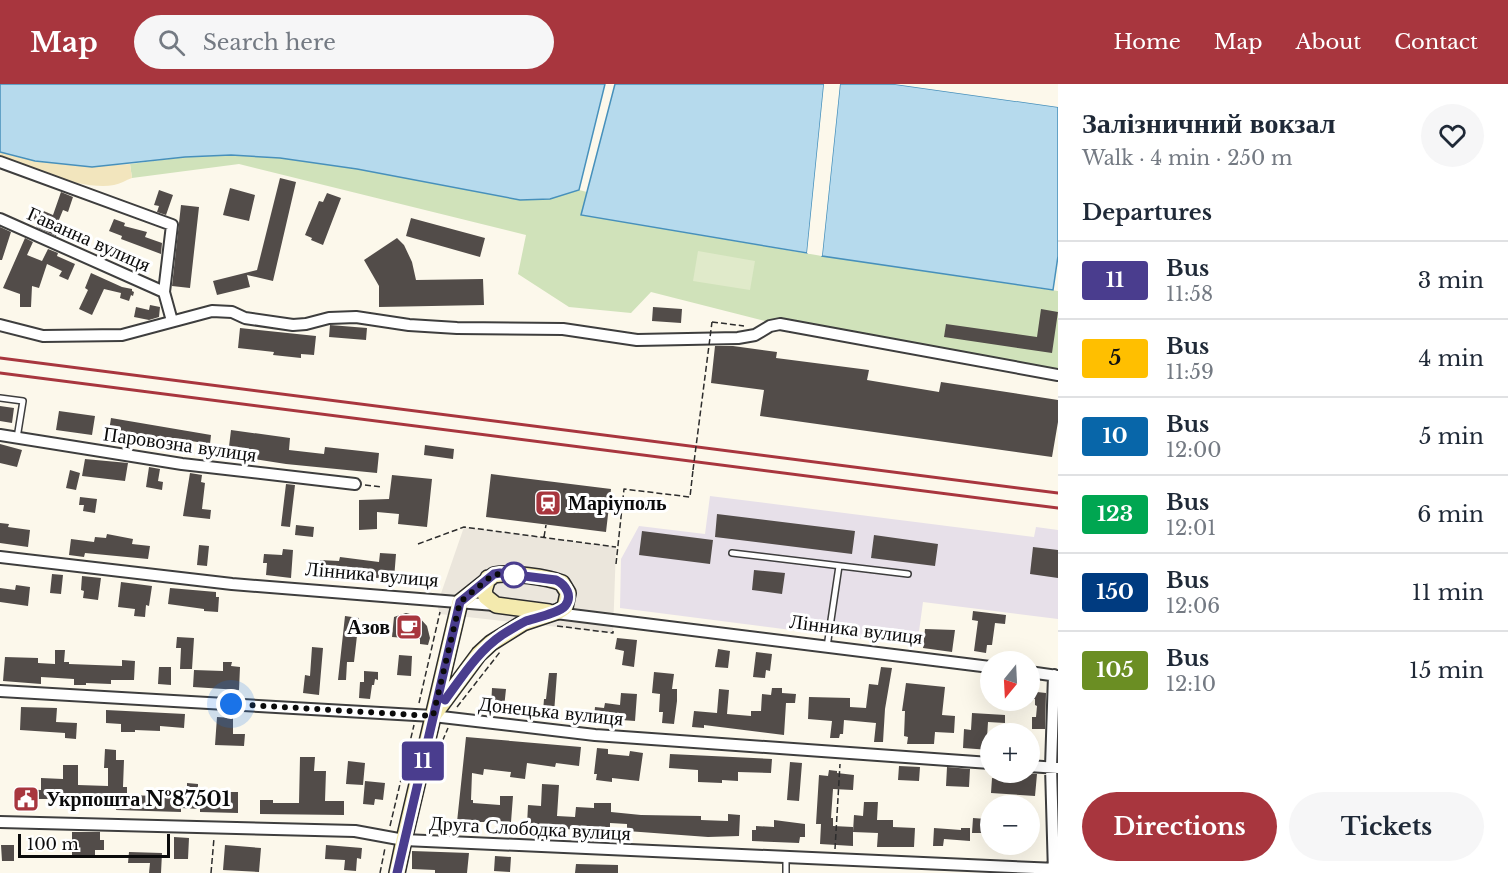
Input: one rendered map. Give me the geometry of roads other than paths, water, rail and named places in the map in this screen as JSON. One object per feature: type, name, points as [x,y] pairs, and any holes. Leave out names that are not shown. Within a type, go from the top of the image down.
[{"type":"street","points":[[0,162],[172,225],[164,292],[172,321]]},
{"type":"street","name":"Гаванна вулиця","points":[[0,219],[164,292]]},
{"type":"street","points":[[0,325],[44,336],[122,335],[212,311],[232,312],[245,318],[292,325],[329,318],[356,317],[428,326],[562,329],[638,340],[738,338],[780,324],[1058,375]]},
{"type":"street","name":"Паровозна вулиця","points":[[0,435],[182,464],[355,483]]},
{"type":"street","name":"Лінника вулиця","points":[[0,557],[232,584],[496,605],[980,666]]},
{"type":"street","points":[[397,873],[404,840],[433,716],[460,602],[488,578],[500,573],[556,580],[566,587],[559,613],[523,623],[491,644],[479,654],[433,716]]},
{"type":"street","points":[[488,578],[484,591],[486,597],[496,605]]},
{"type":"street","points":[[1040,674],[1056,676],[1055,870]]},
{"type":"street","name":"Донецька вулиця","points":[[0,691],[433,716],[594,735],[980,762]]},
{"type":"street","points":[[1040,766],[1055,767]]},
{"type":"street","name":"Друга Слободка вулиця","points":[[0,822],[355,831],[404,840],[1055,870]]},
{"type":"lane","points":[[0,398],[23,401],[17,438]]},
{"type":"lane","points":[[732,553],[908,574]]},
{"type":"lane","points":[[827,647],[839,566]]},
{"type":"lane","points":[[786,857],[786,873]]},
{"type":"water","points":[[0,84],[605,84],[579,190],[550,199],[520,200],[357,169],[280,158],[231,155],[185,157],[92,167],[35,161],[0,152]]},
{"type":"water","points":[[615,84],[824,84],[807,253],[581,215]]},
{"type":"water","points":[[840,84],[894,84],[1058,107],[1058,256],[1053,290],[822,256]]},
{"type":"railway","points":[[0,358],[1058,493]]},
{"type":"railway","points":[[0,373],[1058,508]]},
{"type":"place","name":"Маріуполь","points":[[548,503]]},
{"type":"place","name":"Азов","points":[[409,627]]},
{"type":"place","name":"Укрпошта №87501","points":[[26,799]]}]
